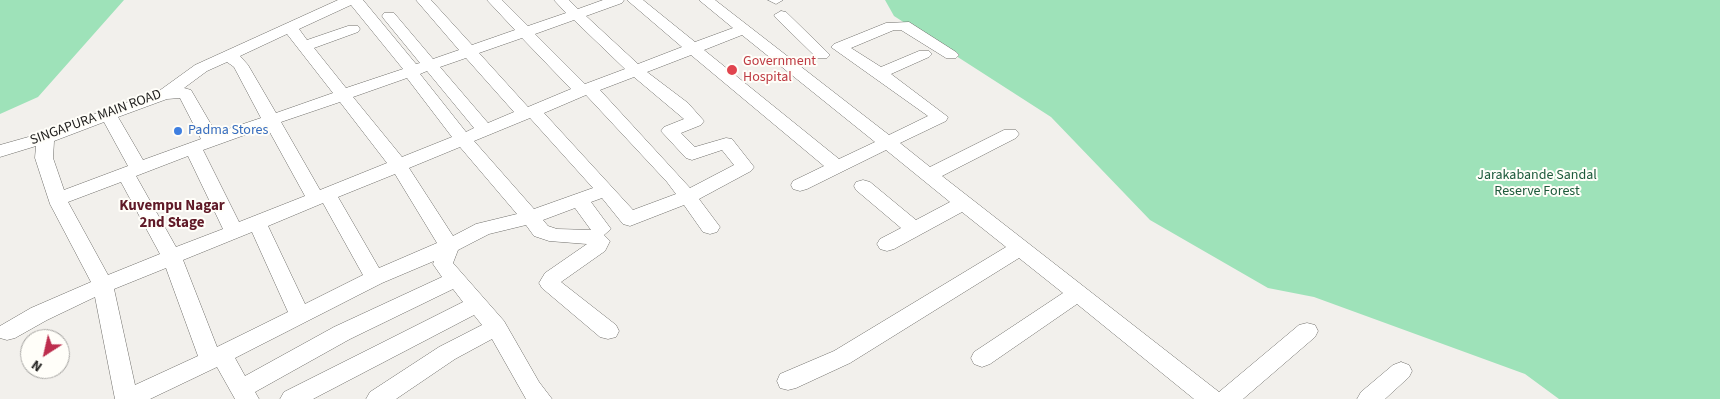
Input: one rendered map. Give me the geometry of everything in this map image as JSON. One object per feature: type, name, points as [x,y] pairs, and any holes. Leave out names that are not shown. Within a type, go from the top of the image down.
[{"type":"street","name":"SINGAPURA MAIN ROAD","points":[[0,151],[45,138],[165,94],[201,68],[350,0]]},
{"type":"street","points":[[355,0],[463,140],[541,231],[556,236],[585,235],[600,241],[598,246],[552,278],[549,283],[608,331]]},
{"type":"street","points":[[423,0],[468,51],[606,190],[630,219],[687,197],[746,167],[726,143],[692,154],[670,131],[695,121],[682,107],[635,70],[562,0]]},
{"type":"street","points":[[494,0],[673,178],[710,226]]},
{"type":"street","points":[[57,199],[211,140],[617,0]]},
{"type":"street","points":[[634,0],[838,168]]},
{"type":"street","points":[[706,0],[889,142],[1211,399]]},
{"type":"street","points":[[781,15],[822,55]]},
{"type":"street","points":[[389,16],[485,130]]},
{"type":"street","points":[[794,68],[891,26],[904,25],[951,54]]},
{"type":"street","points":[[290,28],[398,166],[449,246]]},
{"type":"street","points":[[305,46],[353,29]]},
{"type":"street","points":[[7,332],[39,314],[103,285],[529,112],[692,47],[744,29]]},
{"type":"street","points":[[800,185],[940,117],[880,73],[839,47]]},
{"type":"street","points":[[880,73],[924,54]]},
{"type":"street","points":[[229,55],[240,65],[272,119],[375,278]]},
{"type":"street","points":[[165,94],[185,94],[211,140]]},
{"type":"street","points":[[108,115],[131,171],[172,257],[216,358],[245,396],[342,333],[456,278]]},
{"type":"street","points":[[929,175],[1010,134]]},
{"type":"street","points":[[45,138],[44,158],[57,199],[103,285],[128,399],[216,358],[375,278],[483,229],[530,217],[606,190]]},
{"type":"street","points":[[194,147],[234,232]]},
{"type":"street","points":[[863,186],[915,229]]},
{"type":"street","points":[[579,200],[601,229]]},
{"type":"street","points":[[887,244],[963,202]]},
{"type":"street","points":[[257,222],[300,316]]},
{"type":"street","points":[[449,246],[443,264],[496,327],[538,398]]},
{"type":"street","points":[[788,381],[842,357],[1020,248]]},
{"type":"street","points":[[982,358],[1078,293]]},
{"type":"street","points":[[292,399],[477,304]]},
{"type":"street","points":[[378,399],[447,353],[496,327]]},
{"type":"street","points":[[1227,399],[1307,332]]},
{"type":"street","points":[[1369,399],[1401,371]]},
{"type":"green space","points":[[0,0],[124,0],[38,97],[0,114]]},
{"type":"green space","name":"Jarakabande Sandal Reserve Forest","points":[[885,0],[1720,0],[1720,399],[1559,399],[1525,374],[1314,297],[1268,288],[1150,220],[1051,117],[894,16]]},
{"type":"place","name":"Government Hospital","points":[[732,70]]},
{"type":"place","name":"Padma Stores","points":[[178,131]]},
{"type":"district","name":"Kuvempu Nagar 2nd Stage","points":[[172,216]]}]
